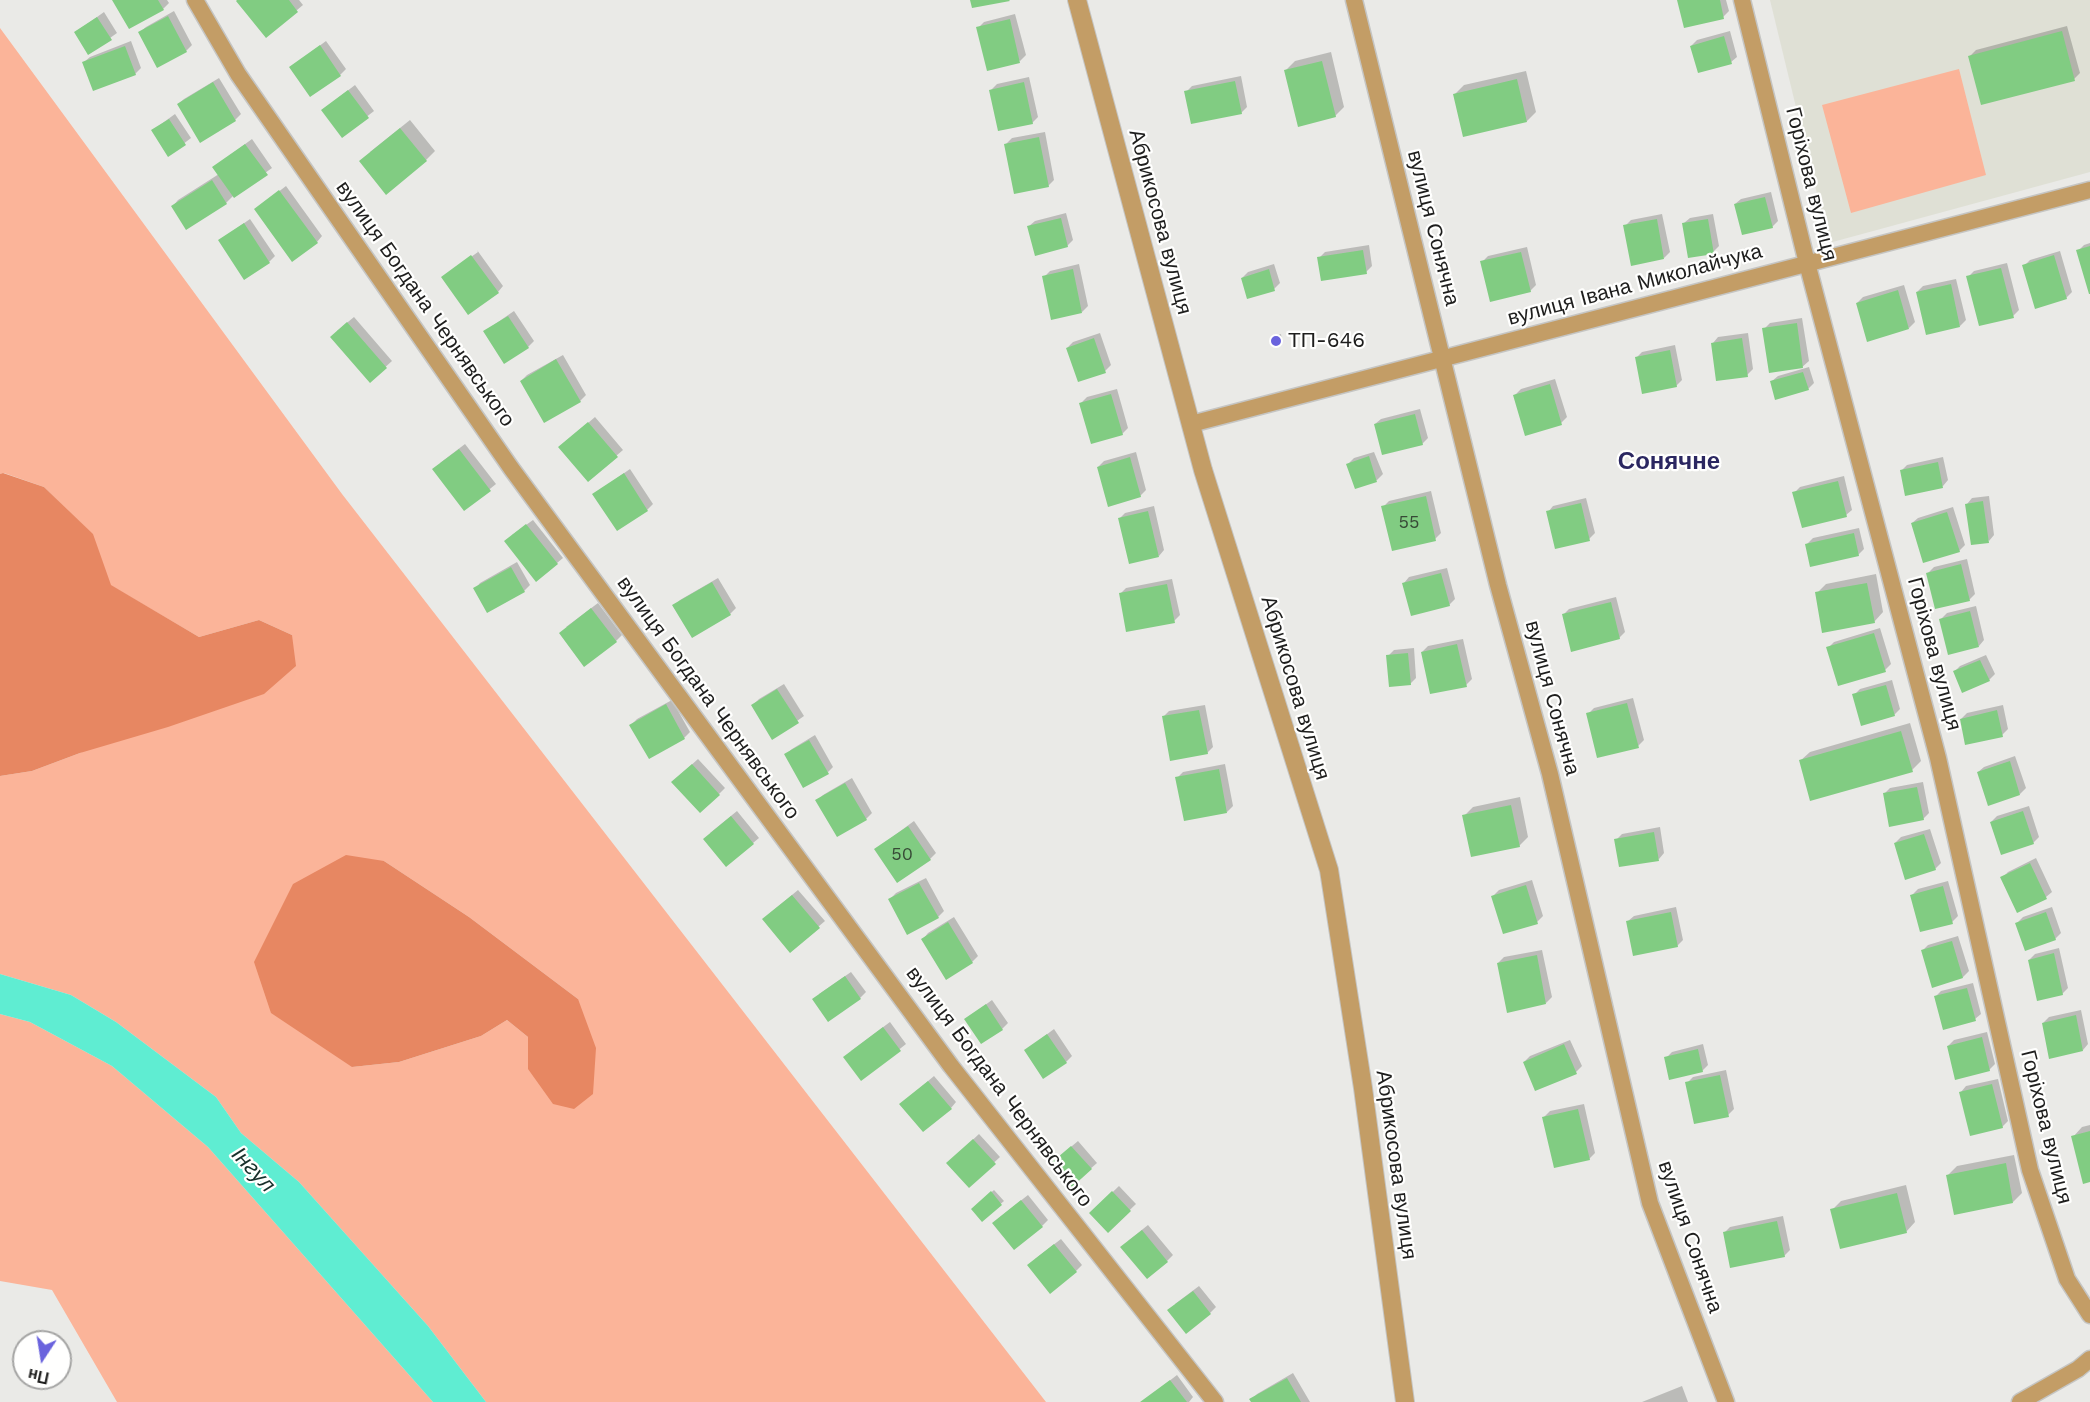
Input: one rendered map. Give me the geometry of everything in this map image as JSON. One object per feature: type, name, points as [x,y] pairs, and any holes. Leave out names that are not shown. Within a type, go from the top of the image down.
[{"type":"street","name":"вулиця Богдана Чернявського","points":[[195,0],[238,74],[518,478],[951,1066],[1215,1402]]},
{"type":"street","name":"Абрикосова вулиця","points":[[1077,0],[1203,470],[1329,870],[1364,1088],[1405,1402]]},
{"type":"street","name":"вулиця Сонячна","points":[[1354,0],[1498,585],[1550,774],[1650,1203],[1726,1402]]},
{"type":"street","name":"Горіхова вулиця","points":[[1742,0],[1807,263],[1938,758],[2030,1170],[2067,1279],[2090,1315]]},
{"type":"street","name":"вулиця Івана Миколайчука","points":[[1191,424],[2090,190]]},
{"type":"street","points":[[2020,1402],[2078,1369],[2090,1359]]},
{"type":"shaded area","points":[[1770,0],[2090,0],[2090,172],[1829,243]]},
{"type":"shaded area","points":[[0,28],[342,494],[1046,1402],[486,1402],[428,1326],[299,1182],[241,1133],[216,1097],[116,1022],[71,995],[0,974],[0,776],[32,771],[80,753],[292,635],[259,620],[199,637],[110,585],[92,534],[44,487],[4,473],[0,474]],"holes":[[[384,861],[469,917],[578,999],[528,1069],[528,1037],[507,1020],[481,1036],[399,1062],[352,1067]]]},
{"type":"shaded area","points":[[1959,69],[1986,175],[1851,213],[1822,105]]},
{"type":"shaded area","points":[[3,473],[44,487],[93,534],[111,585],[199,637],[259,620],[292,635],[296,666],[264,694],[168,727],[80,753],[32,771],[0,776],[0,474]]},
{"type":"shaded area","points":[[346,855],[384,861],[469,917],[578,999],[596,1048],[593,1094],[574,1109],[553,1104],[528,1069],[528,1037],[507,1020],[481,1036],[399,1062],[352,1067],[271,1013],[254,962],[293,884]]},
{"type":"shaded area","points":[[0,1014],[30,1022],[112,1066],[208,1147],[433,1402],[117,1402],[52,1290],[0,1281]]},
{"type":"water","name":"Інгул","points":[[0,974],[71,995],[116,1022],[216,1097],[241,1133],[299,1182],[428,1326],[486,1402],[433,1402],[208,1147],[112,1066],[30,1022],[0,1014]]},
{"type":"building","points":[[112,0],[158,0],[164,10],[129,29]]},
{"type":"building","points":[[237,0],[289,0],[298,12],[266,38]]},
{"type":"building","points":[[970,0],[1009,0],[1010,1],[972,8]]},
{"type":"building","points":[[1677,0],[1720,0],[1724,19],[1684,28]]},
{"type":"building","points":[[168,16],[187,52],[157,68],[138,32]]},
{"type":"building","points":[[97,17],[112,40],[88,55],[74,32]]},
{"type":"building","points":[[1010,19],[1020,63],[987,71],[976,27]]},
{"type":"building","points":[[2062,31],[2075,81],[1981,105],[1968,56]]},
{"type":"building","points":[[1724,36],[1732,64],[1698,73],[1690,46]]},
{"type":"building","points":[[320,45],[341,76],[310,97],[289,67]]},
{"type":"building","points":[[125,46],[136,75],[93,91],[82,62]]},
{"type":"building","points":[[1322,61],[1336,117],[1298,127],[1284,70]]},
{"type":"building","points":[[1517,79],[1527,122],[1463,137],[1453,94]]},
{"type":"building","points":[[1235,81],[1242,114],[1191,124],[1184,91]]},
{"type":"building","points":[[213,82],[236,121],[200,143],[177,104]]},
{"type":"building","points":[[1024,82],[1033,124],[998,131],[989,90]]},
{"type":"building","points":[[348,90],[369,118],[342,138],[321,110]]},
{"type":"building","points":[[169,119],[186,145],[168,157],[151,130]]},
{"type":"building","points":[[400,128],[427,161],[386,195],[359,161]]},
{"type":"building","points":[[1039,137],[1049,187],[1014,194],[1004,144]]},
{"type":"building","points":[[245,144],[268,175],[234,198],[212,167]]},
{"type":"building","points":[[212,180],[227,204],[186,230],[171,206]]},
{"type":"building","points":[[279,190],[318,243],[292,262],[254,209]]},
{"type":"building","points":[[1765,197],[1773,228],[1742,235],[1734,204]]},
{"type":"building","points":[[1061,218],[1068,247],[1035,256],[1027,226]]},
{"type":"building","points":[[1657,219],[1664,259],[1631,266],[1623,225]]},
{"type":"building","points":[[1708,219],[1714,254],[1688,258],[1682,223]]},
{"type":"building","points":[[244,223],[270,263],[244,280],[218,240]]},
{"type":"building","points":[[2090,246],[2090,294],[2089,294],[2076,250]]},
{"type":"building","points":[[1363,250],[1367,274],[1321,281],[1317,257]]},
{"type":"building","points":[[1521,252],[1531,292],[1490,302],[1480,261]]},
{"type":"building","points":[[471,255],[499,293],[468,315],[441,277]]},
{"type":"building","points":[[2054,255],[2067,299],[2035,309],[2022,265]]},
{"type":"building","points":[[2001,268],[2014,318],[1979,326],[1966,276]]},
{"type":"building","points":[[1073,269],[1082,313],[1051,320],[1042,276]]},
{"type":"building","points":[[1269,269],[1275,291],[1247,299],[1241,278]]},
{"type":"building","points":[[1951,284],[1960,327],[1926,335],[1916,292]]},
{"type":"building","points":[[1898,290],[1909,329],[1867,342],[1856,303]]},
{"type":"building","points":[[508,316],[529,348],[504,364],[483,331]]},
{"type":"building","points":[[347,322],[387,368],[370,383],[330,337]]},
{"type":"building","points":[[1797,323],[1803,368],[1769,373],[1762,328]]},
{"type":"building","name":"ТП-646","points":[[1279,335],[1280,345],[1274,346],[1272,337]]},
{"type":"building","points":[[1094,338],[1106,373],[1078,382],[1066,348]]},
{"type":"building","points":[[1742,338],[1748,377],[1716,381],[1711,343]]},
{"type":"building","points":[[1670,350],[1677,387],[1642,394],[1635,357]]},
{"type":"building","points":[[556,359],[581,402],[544,423],[520,381]]},
{"type":"building","points":[[1803,372],[1809,390],[1775,400],[1770,381]]},
{"type":"building","points":[[1550,384],[1562,425],[1525,436],[1513,395]]},
{"type":"building","points":[[1111,394],[1123,435],[1091,444],[1079,403]]},
{"type":"building","points":[[1415,414],[1423,445],[1382,455],[1374,424]]},
{"type":"building","points":[[588,422],[618,457],[588,482],[558,447]]},
{"type":"building","points":[[459,449],[491,491],[464,511],[432,469]]},
{"type":"building","points":[[1369,456],[1377,482],[1355,489],[1346,464]]},
{"type":"building","points":[[1130,457],[1141,497],[1108,507],[1097,467]]},
{"type":"building","points":[[1938,462],[1943,488],[1905,496],[1900,470]]},
{"type":"building","points":[[624,473],[648,511],[617,531],[592,494]]},
{"type":"building","points":[[1838,481],[1847,517],[1802,528],[1792,492]]},
{"type":"building","points":[[1426,496],[1436,541],[1392,551],[1381,506]]},
{"type":"building","points":[[1983,501],[1989,543],[1971,545],[1965,504]]},
{"type":"building","points":[[1581,503],[1590,541],[1555,549],[1546,511]]},
{"type":"building","points":[[1148,511],[1159,557],[1129,564],[1118,518]]},
{"type":"building","points":[[1947,512],[1960,552],[1923,563],[1911,523]]},
{"type":"building","points":[[526,524],[558,564],[536,582],[504,541]]},
{"type":"building","points":[[1854,533],[1859,556],[1810,567],[1805,544]]},
{"type":"building","points":[[1961,564],[1970,601],[1935,609],[1926,573]]},
{"type":"building","points":[[511,567],[525,592],[487,613],[473,588]]},
{"type":"building","points":[[1441,573],[1450,606],[1411,616],[1402,583]]},
{"type":"building","points":[[712,582],[731,615],[692,638],[672,605]]},
{"type":"building","points":[[1867,583],[1875,623],[1822,633],[1815,592]]},
{"type":"building","points":[[1167,584],[1175,623],[1126,632],[1119,593]]},
{"type":"building","points":[[1611,602],[1620,639],[1571,652],[1562,614]]},
{"type":"building","points":[[591,608],[617,642],[584,667],[559,633]]},
{"type":"building","points":[[1970,611],[1979,647],[1948,655],[1939,619]]},
{"type":"building","points":[[1874,633],[1886,672],[1838,686],[1826,647]]},
{"type":"building","points":[[1457,644],[1467,687],[1430,694],[1421,652]]},
{"type":"building","points":[[1408,653],[1411,685],[1389,687],[1386,655]]},
{"type":"building","points":[[1980,660],[1990,681],[1962,693],[1953,671]]},
{"type":"building","points":[[1886,685],[1895,716],[1861,726],[1852,694]]},
{"type":"building","points":[[777,689],[799,723],[772,740],[751,705]]},
{"type":"building","points":[[1627,703],[1639,748],[1597,758],[1586,713]]},
{"type":"building","points":[[666,704],[685,739],[649,759],[629,725]]},
{"type":"building","points":[[1199,710],[1208,754],[1170,761],[1162,716]]},
{"type":"building","points":[[1997,710],[2003,737],[1965,745],[1960,719]]},
{"type":"building","points":[[1901,731],[1913,772],[1810,801],[1799,760]]},
{"type":"building","points":[[809,740],[829,774],[803,788],[784,754]]},
{"type":"building","points":[[2010,761],[2020,795],[1988,806],[1977,772]]},
{"type":"building","points":[[692,764],[720,795],[700,813],[671,782]]},
{"type":"building","points":[[1219,769],[1227,813],[1184,821],[1175,777]]},
{"type":"building","points":[[845,783],[867,820],[837,837],[815,800]]},
{"type":"building","points":[[1917,787],[1924,820],[1889,827],[1883,793]]},
{"type":"building","points":[[1511,805],[1520,847],[1471,857],[1462,815]]},
{"type":"building","points":[[2023,811],[2034,844],[2001,855],[1990,822]]},
{"type":"building","points":[[731,816],[754,844],[726,867],[703,839]]},
{"type":"building","points":[[908,826],[931,860],[897,883],[874,849]]},
{"type":"building","points":[[1654,832],[1659,861],[1619,867],[1614,839]]},
{"type":"building","points":[[1924,834],[1936,870],[1905,880],[1894,843]]},
{"type":"building","points":[[2030,863],[2047,899],[2017,913],[2000,877]]},
{"type":"building","points":[[919,883],[939,918],[907,935],[888,899]]},
{"type":"building","points":[[1526,885],[1538,924],[1503,934],[1491,896]]},
{"type":"building","points":[[1943,886],[1953,924],[1920,932],[1910,895]]},
{"type":"building","points":[[792,895],[820,928],[790,953],[762,919]]},
{"type":"building","points":[[1671,912],[1678,947],[1633,956],[1626,921]]},
{"type":"building","points":[[2046,912],[2056,940],[2025,951],[2015,923]]},
{"type":"building","points":[[948,922],[973,963],[946,980],[921,939]]},
{"type":"building","points":[[1952,941],[1963,978],[1932,988],[1921,950]]},
{"type":"building","points":[[2054,953],[2063,995],[2037,1001],[2028,960]]},
{"type":"building","points":[[1537,955],[1546,1004],[1507,1013],[1497,963]]},
{"type":"building","points":[[845,976],[861,999],[828,1022],[812,999]]},
{"type":"building","points":[[1967,988],[1976,1021],[1943,1030],[1934,996]]},
{"type":"building","points":[[986,1004],[1003,1030],[981,1044],[964,1019]]},
{"type":"building","points":[[2076,1015],[2083,1051],[2049,1059],[2042,1023]]},
{"type":"building","points":[[883,1027],[901,1051],[861,1081],[843,1057]]},
{"type":"building","points":[[1047,1034],[1067,1063],[1043,1079],[1024,1050]]},
{"type":"building","points":[[1982,1037],[1990,1071],[1955,1080],[1947,1046]]},
{"type":"building","points":[[1564,1044],[1577,1074],[1535,1091],[1523,1062]]},
{"type":"building","points":[[1698,1049],[1703,1072],[1669,1080],[1664,1057]]},
{"type":"building","points":[[1720,1075],[1729,1117],[1694,1124],[1685,1082]]},
{"type":"building","points":[[928,1081],[952,1109],[923,1132],[899,1104]]},
{"type":"building","points":[[1992,1084],[2003,1128],[1970,1136],[1959,1092]]},
{"type":"building","points":[[1578,1109],[1590,1160],[1554,1168],[1542,1117]]},
{"type":"building","points":[[2090,1131],[2090,1182],[2083,1184],[2071,1136]]},
{"type":"building","points":[[973,1139],[996,1164],[969,1188],[946,1163]]},
{"type":"building","points":[[1071,1146],[1092,1169],[1072,1187],[1051,1163]]},
{"type":"building","points":[[2006,1163],[2013,1203],[1954,1215],[1946,1175]]},
{"type":"building","points":[[991,1191],[1002,1205],[982,1222],[971,1209]]},
{"type":"building","points":[[1112,1191],[1131,1211],[1108,1233],[1089,1213]]},
{"type":"building","points":[[1897,1193],[1907,1233],[1840,1249],[1830,1209]]},
{"type":"building","points":[[1021,1200],[1043,1227],[1014,1250],[992,1223]]},
{"type":"building","points":[[1777,1221],[1785,1257],[1730,1268],[1723,1232]]},
{"type":"building","points":[[1142,1230],[1168,1262],[1147,1279],[1120,1247]]},
{"type":"building","points":[[1054,1244],[1077,1272],[1050,1294],[1027,1265]]},
{"type":"building","points":[[1193,1291],[1211,1314],[1186,1334],[1167,1310]]},
{"type":"building","points":[[1287,1378],[1301,1402],[1251,1402],[1249,1399]]},
{"type":"building","points":[[1170,1380],[1187,1402],[1140,1402]]},
{"type":"place","name":"ТП-646","points":[[1276,341]]},
{"type":"district","name":"Сонячне","points":[[1669,462]]}]
